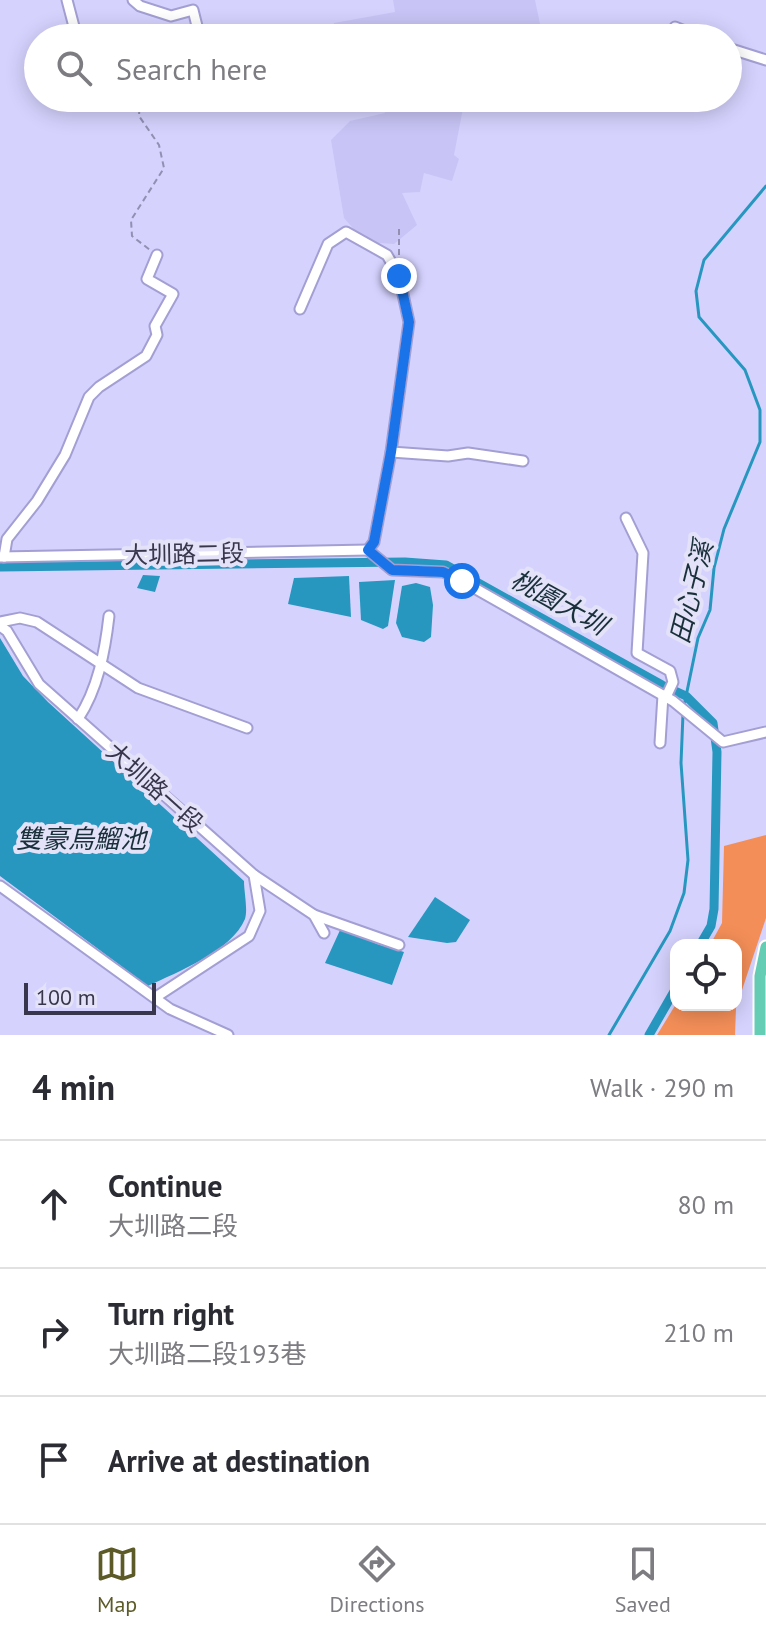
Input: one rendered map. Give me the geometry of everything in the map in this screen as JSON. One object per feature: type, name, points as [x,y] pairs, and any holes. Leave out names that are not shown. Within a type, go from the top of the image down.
[{"type":"main road","points":[[760,1035],[760,976],[766,947]]},
{"type":"street","points":[[67,0],[73,24]]},
{"type":"street","points":[[133,0],[140,6],[171,16],[193,10],[196,24]]},
{"type":"street","points":[[742,52],[766,60]]},
{"type":"street","points":[[300,309],[328,244],[346,232],[387,255],[399,276],[409,322],[391,452],[374,542],[368,550],[392,570],[443,572],[667,697],[723,742],[766,732]]},
{"type":"street","points":[[2,557],[7,539],[37,501],[65,455],[89,397],[146,356],[157,335],[155,326],[173,294],[147,279],[157,255]]},
{"type":"street","points":[[391,452],[448,456],[468,453],[523,461]]},
{"type":"street","points":[[626,518],[643,553],[637,653],[670,671],[672,684],[660,743]]},
{"type":"street","name":"大圳路二段","points":[[2,557],[368,550]]},
{"type":"street","points":[[78,719],[101,664],[109,616]]},
{"type":"street","points":[[0,624],[20,618],[37,622],[138,688],[247,728]]},
{"type":"street","name":"大圳路一段","points":[[0,624],[39,684],[254,875],[314,915],[324,933]]},
{"type":"street","points":[[156,997],[249,936],[260,911],[254,875]]},
{"type":"street","points":[[0,886],[170,1009],[228,1035]]},
{"type":"street","points":[[314,915],[399,945]]},
{"type":"path","points":[[139,112],[159,145],[164,168],[131,220],[132,236],[157,255]]},
{"type":"path","points":[[399,225],[399,276]]},
{"type":"shaded area","points":[[393,0],[535,0],[540,24],[334,24],[395,12]]},
{"type":"shaded area","points":[[462,112],[454,155],[459,159],[452,181],[424,173],[420,192],[402,193],[417,225],[394,244],[365,242],[344,218],[331,140],[350,121],[385,113]]},
{"type":"shaded area","points":[[766,835],[766,918],[742,990],[742,939],[713,939],[722,923],[724,846]]},
{"type":"shaded area","points":[[672,1011],[736,1011],[735,1035],[657,1035]]},
{"type":"water","points":[[143,575],[160,576],[155,592],[137,588]]},
{"type":"water","points":[[349,576],[351,617],[288,604],[294,578]]},
{"type":"water","points":[[395,580],[388,626],[383,629],[361,620],[359,582]]},
{"type":"water","points":[[416,583],[430,587],[433,605],[431,637],[424,642],[402,637],[396,623],[402,586]]},
{"type":"water","name":"雙豪烏鰡池","points":[[0,638],[23,676],[48,702],[244,881],[245,919],[216,951],[148,986],[0,876]]},
{"type":"water","points":[[435,897],[470,920],[456,942],[408,937]]},
{"type":"water","points":[[341,928],[404,952],[392,985],[325,963]]},
{"type":"waterway","name":"田心子溪","points":[[684,706],[698,638],[710,610],[714,568],[724,529],[760,442],[760,410],[745,370],[699,317],[696,291],[704,260],[766,186]]},
{"type":"waterway","name":"桃園大圳","points":[[0,567],[405,562],[446,565],[686,696],[713,723],[717,752],[714,909],[711,926],[703,939]]},
{"type":"waterway","name":"田心子溪","points":[[609,1035],[670,931],[684,893],[688,860],[681,763],[683,714]]},
{"type":"waterway","name":"桃園大圳","points":[[649,1035],[670,998]]},
{"type":"route","points":[[399,276],[409,322],[391,452],[374,542],[368,550],[383,566],[392,570],[443,572],[462,581]]}]
